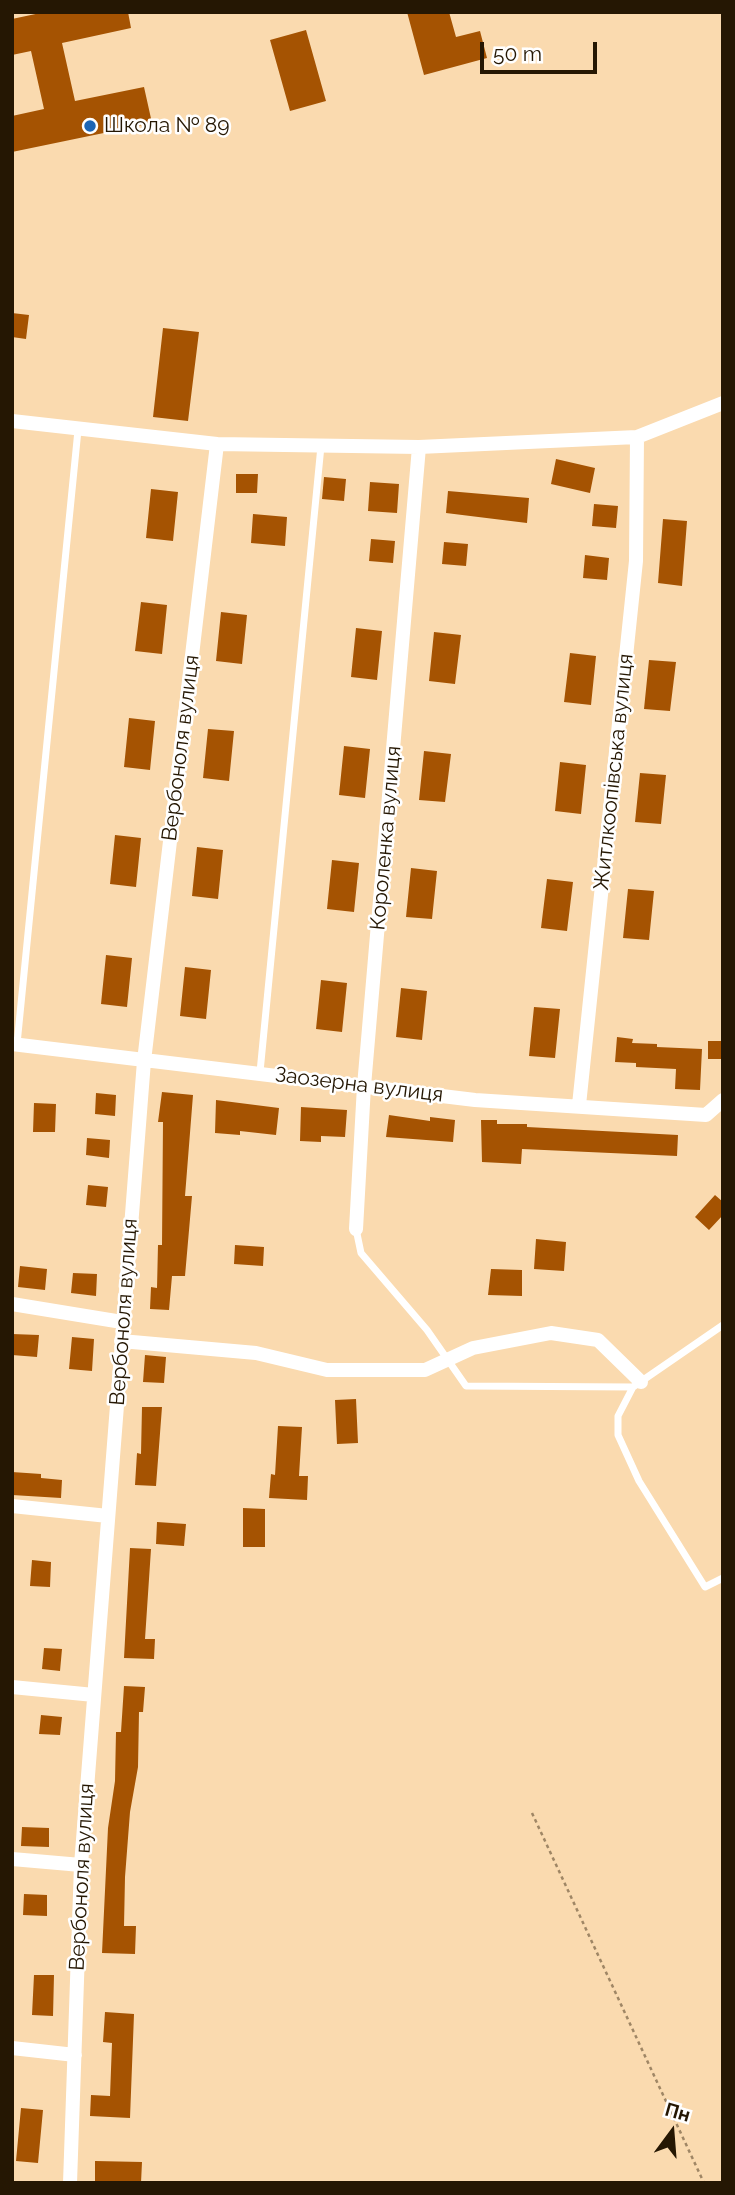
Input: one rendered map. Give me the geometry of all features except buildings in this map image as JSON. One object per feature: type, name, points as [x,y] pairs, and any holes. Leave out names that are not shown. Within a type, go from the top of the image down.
[{"type":"street","points":[[12,421],[217,444],[419,447],[636,437],[723,403]]},
{"type":"street","name":"Житлкоопівська вулиця","points":[[579,1105],[636,561],[636,437]]},
{"type":"street","name":"Вербоноля вулиця","points":[[70,2183],[81,1865],[144,1061],[217,444]]},
{"type":"street","name":"Короленка вулиця","points":[[356,1230],[364,1086],[419,447]]},
{"type":"street","name":"Заозерна вулиця","points":[[14,1044],[475,1100],[706,1115],[723,1100]]},
{"type":"street","points":[[12,1304],[122,1322]]},
{"type":"street","points":[[121,1341],[256,1353],[327,1370],[425,1370],[446,1358],[473,1348],[551,1333],[598,1340],[637,1384]]},
{"type":"street","points":[[12,1506],[108,1516]]},
{"type":"street","points":[[12,1687],[94,1695]]},
{"type":"street","points":[[12,1859],[81,1865]]},
{"type":"street","points":[[12,2048],[75,2055]]},
{"type":"lane","points":[[14,1044],[78,430]]},
{"type":"lane","points":[[260,1072],[321,446]]},
{"type":"lane","points":[[356,1230],[361,1253],[466,1386],[637,1384]]},
{"type":"lane","points":[[723,1325],[637,1384],[618,1416],[618,1435],[639,1481],[705,1587],[723,1578]]},
{"type":"path","points":[[532,1813],[704,2183]]},
{"type":"place","name":"Школа № 89","points":[[90,126]]}]
